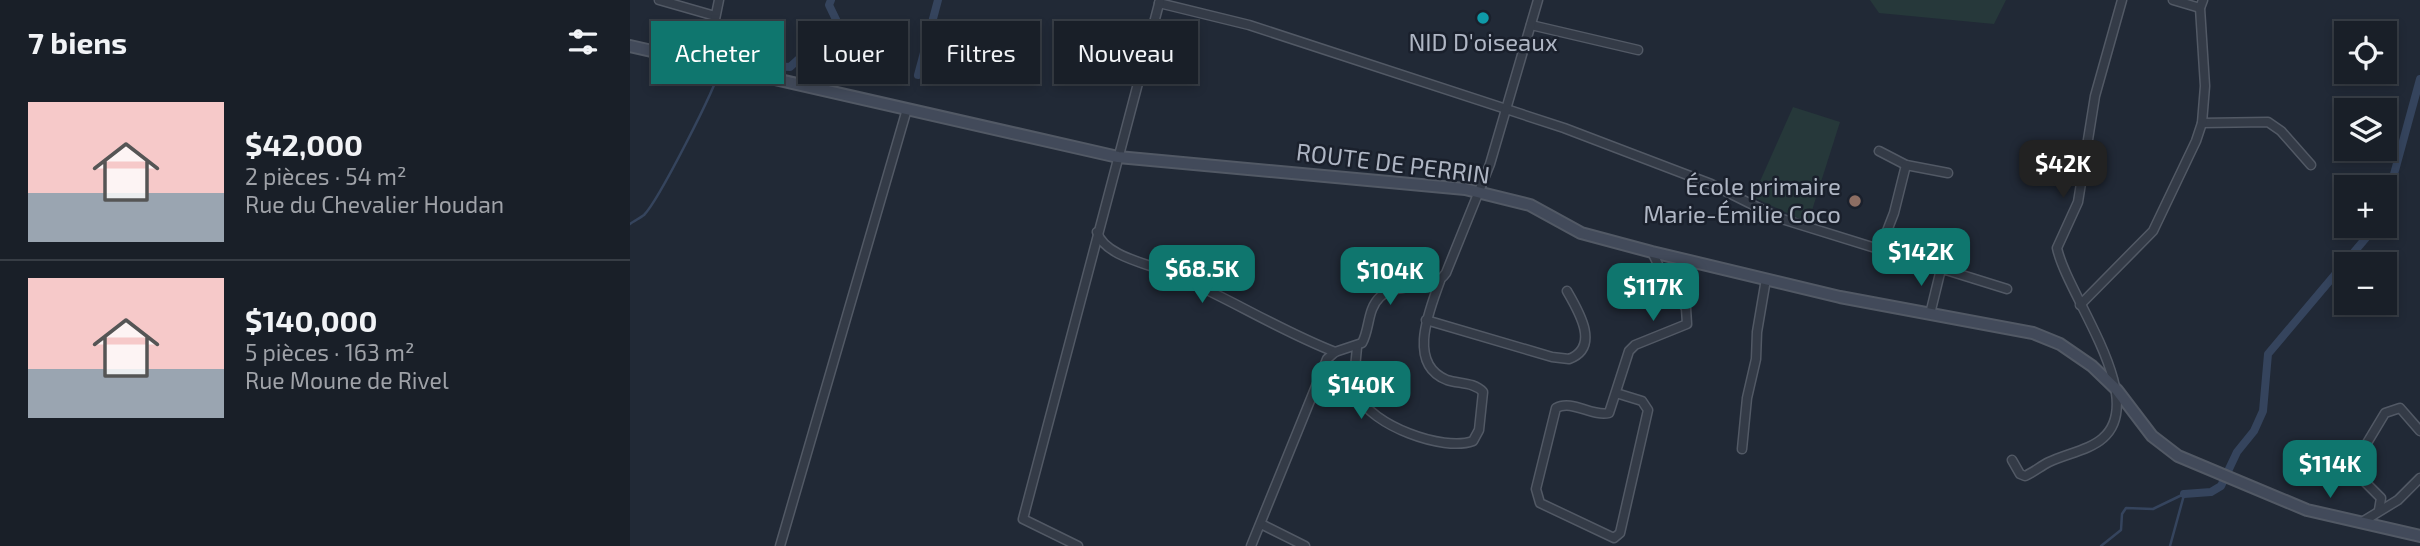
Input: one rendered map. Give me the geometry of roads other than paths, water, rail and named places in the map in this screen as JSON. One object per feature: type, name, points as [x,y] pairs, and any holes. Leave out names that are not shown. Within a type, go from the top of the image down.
[{"type":"main road","name":"ROUTE DE PERRIN","points":[[630,46],[651,51]]},
{"type":"main road","name":"ROUTE DE PERRIN","points":[[784,81],[1118,157],[1478,192],[1530,205],[1581,233],[1652,252],[1930,314],[2015,328],[2046,338],[2092,366],[2117,390],[2161,444],[2219,475],[2307,510],[2420,536]]},
{"type":"street","points":[[659,0],[715,16]]},
{"type":"street","points":[[715,21],[719,0]]},
{"type":"street","points":[[1440,281],[1384,294],[1373,307],[1366,335],[1357,347],[1357,392],[1371,410],[1392,426],[1417,436],[1469,443],[1478,434],[1484,395],[1479,388],[1450,381],[1433,372],[1425,351],[1426,320],[1490,164],[1538,0]]},
{"type":"street","points":[[2012,460],[2020,474],[2025,476],[2101,440],[2113,423],[2117,390],[2113,370],[2080,305],[2057,246],[2078,202],[2095,96],[2122,0]]},
{"type":"street","points":[[2080,305],[2153,231],[2192,152],[2202,123],[2205,72],[2202,4],[2173,0]]},
{"type":"street","points":[[1078,546],[1023,519],[1159,2],[1250,25],[1506,109],[1711,184],[1779,218],[2007,289]]},
{"type":"street","points":[[1531,25],[1638,50]]},
{"type":"street","points":[[780,546],[906,109]]},
{"type":"street","points":[[2202,123],[2268,122],[2278,128],[2311,165]]},
{"type":"street","points":[[1879,150],[1906,165],[1948,173]]},
{"type":"street","points":[[1880,249],[1894,213],[1906,165]]},
{"type":"street","points":[[1097,232],[1101,242],[1113,250],[1175,274],[1335,352]]},
{"type":"street","points":[[1930,314],[1943,269],[1957,235]]},
{"type":"street","points":[[1616,393],[1642,401],[1648,410],[1620,533],[1614,538],[1543,505],[1535,495],[1556,408],[1566,405],[1607,414],[1624,363],[1635,345],[1682,328],[1688,321],[1686,308],[1668,285],[1652,252]]},
{"type":"street","points":[[1742,449],[1745,407],[1756,361],[1757,332],[1766,279]]},
{"type":"street","points":[[1426,320],[1552,357],[1569,359],[1581,350],[1586,333],[1580,312],[1567,291]]},
{"type":"street","points":[[1251,546],[1325,362],[1335,352],[1357,347]]},
{"type":"street","points":[[2379,510],[2381,498],[2355,472],[2355,463],[2385,412],[2393,408],[2400,408],[2420,431]]},
{"type":"street","points":[[2362,522],[2398,500],[2420,478]]},
{"type":"street","points":[[1261,524],[1305,546]]},
{"type":"waterway","points":[[784,67],[790,67],[812,47],[842,32],[829,5],[831,0]]},
{"type":"waterway","points":[[918,75],[938,0]]},
{"type":"waterway","points":[[2394,175],[2420,79]]},
{"type":"waterway","points":[[630,224],[644,215],[661,189],[714,84]]},
{"type":"waterway","points":[[2184,494],[2211,492],[2221,486],[2237,452],[2254,431],[2263,411],[2268,354],[2366,238]]},
{"type":"waterway","points":[[2101,546],[2121,530],[2122,514],[2126,508],[2153,509],[2184,494]]},
{"type":"waterway","points":[[2170,546],[2184,495]]},
{"type":"place","name":"NID D'oiseaux","points":[[1483,18]]},
{"type":"place","name":"École primaire Marie-Émilie Coco","points":[[1855,201]]}]
